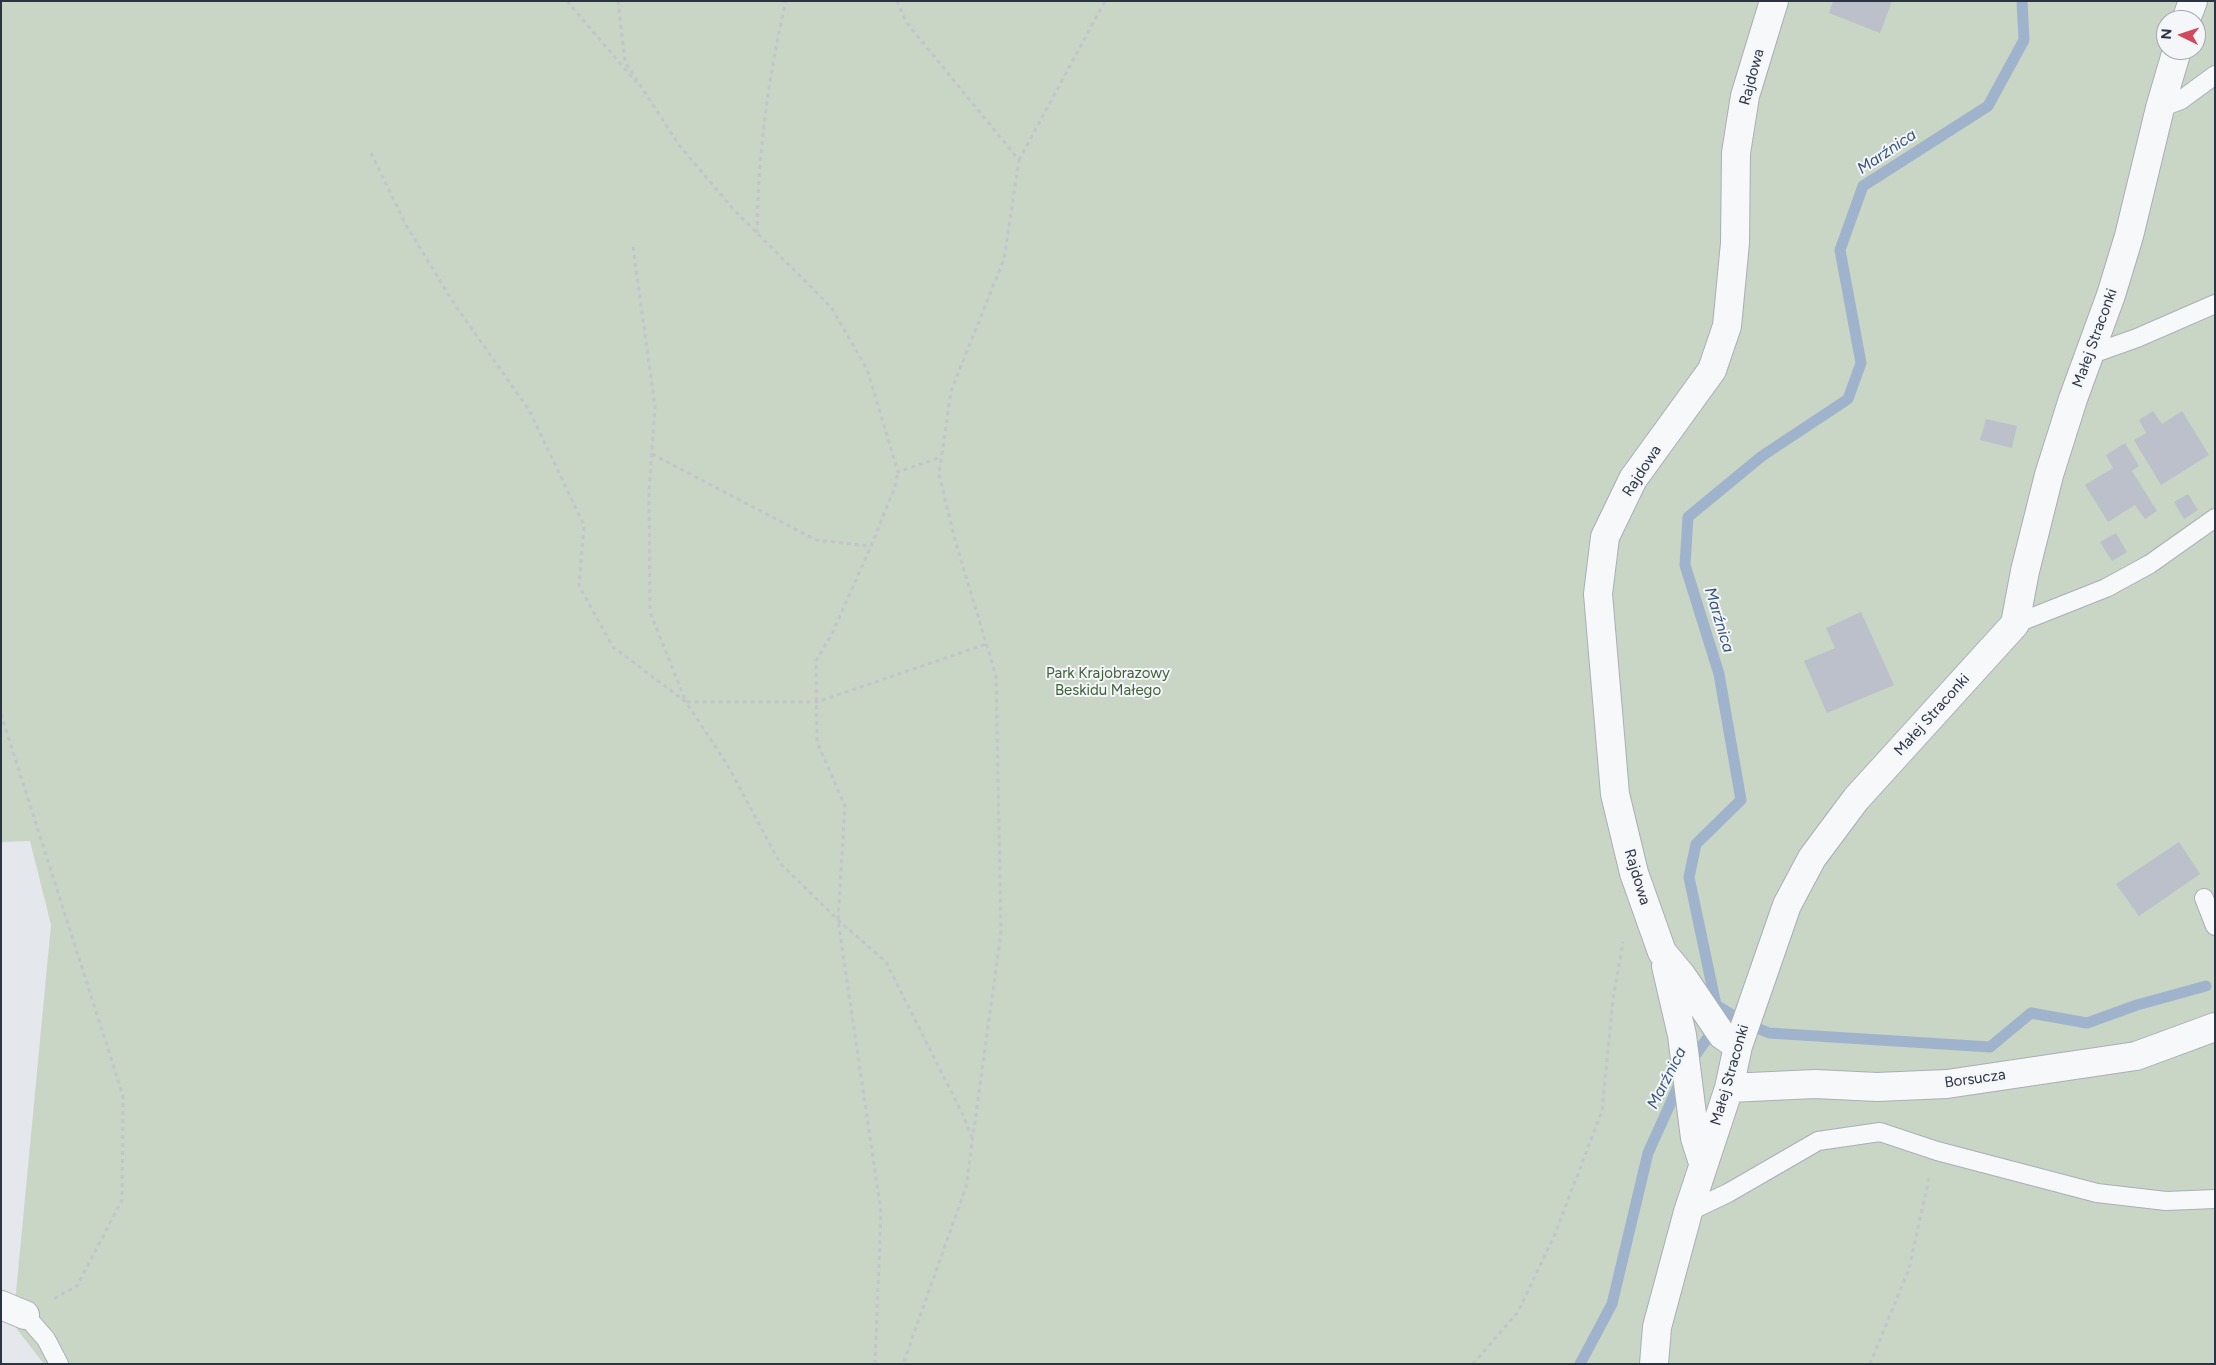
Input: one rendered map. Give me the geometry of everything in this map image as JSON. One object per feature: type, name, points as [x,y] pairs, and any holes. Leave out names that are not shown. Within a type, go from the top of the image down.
[{"type":"street","name":"Rajdowa","points":[[1703,1163],[1694,1138],[1682,1035],[1674,996],[1662,952],[1634,873],[1615,794],[1598,594],[1605,537],[1634,479],[1712,370],[1727,326],[1736,243],[1736,153],[1745,96],[1774,1]]},
{"type":"street","name":"Małej Straconki","points":[[1654,1364],[1657,1327],[1688,1212],[1729,1088],[1730,1041],[1787,905],[1812,858],[1856,799],[2014,624],[2049,475],[2130,236],[2160,108],[2174,60]]},
{"type":"street","name":"Rajdowa","points":[[1662,952],[1730,1041]]},
{"type":"street","name":"Borsucza","points":[[1729,1088],[1815,1084],[1878,1087],[1948,1084],[2136,1056],[2215,1026]]},
{"type":"lane","points":[[2160,108],[2180,100],[2215,75]]},
{"type":"lane","points":[[2089,355],[2137,338],[2215,304]]},
{"type":"lane","points":[[2014,624],[2113,584],[2150,564],[2215,518]]},
{"type":"lane","points":[[2204,898],[2215,926]]},
{"type":"lane","points":[[1688,1212],[1728,1193],[1818,1140],[1880,1132],[1937,1151],[2098,1193],[2166,1202],[2215,1198]]},
{"type":"lane","points":[[13,1310],[46,1339],[59,1364]]},
{"type":"path","points":[[567,1],[646,94]]},
{"type":"path","points":[[618,1],[625,62],[679,145],[734,210],[831,307],[867,369],[898,472],[871,546],[832,634],[816,661],[817,742],[845,806],[838,920],[881,1212],[874,1364]]},
{"type":"path","points":[[757,233],[757,202],[765,122],[774,51],[786,1]]},
{"type":"path","points":[[897,1],[906,22],[1019,160]]},
{"type":"path","points":[[903,1364],[966,1186],[1001,932],[996,676],[955,540],[939,474],[941,457],[951,391],[1004,259],[1019,160],[1105,1]]},
{"type":"path","points":[[371,153],[406,225],[450,297],[529,410],[584,525],[580,586],[613,647],[686,702],[817,702],[986,644]]},
{"type":"path","points":[[633,247],[655,407],[649,492],[650,612],[686,702],[728,766],[780,863],[838,920],[886,962],[963,1115],[972,1139]]},
{"type":"path","points":[[652,454],[816,540],[871,546]]},
{"type":"path","points":[[898,472],[941,457]]},
{"type":"path","points":[[1,714],[123,1096],[122,1200],[77,1286],[13,1310]]},
{"type":"path","points":[[1473,1364],[1518,1312],[1556,1234],[1602,1111],[1613,999],[1623,941]]},
{"type":"path","points":[[1870,1364],[1909,1269],[1923,1200],[1937,1151]]},
{"type":"green space","name":"Park Krajobrazowy Beskidu Małego","points":[[1,1],[2215,1],[2215,1364],[44,1364],[13,1324],[51,925],[30,841],[1,842]]},
{"type":"building","points":[[1833,1],[1892,1],[1880,33],[1829,13]]},
{"type":"building","points":[[2153,411],[2162,424],[2182,411],[2209,455],[2161,485],[2134,440],[2146,433],[2139,420]]},
{"type":"building","points":[[1986,419],[2017,426],[2012,448],[1980,440]]},
{"type":"building","points":[[2125,443],[2139,466],[2132,471],[2157,511],[2145,519],[2135,505],[2108,522],[2085,485],[2113,468],[2106,455]]},
{"type":"building","points":[[2188,494],[2198,510],[2184,519],[2174,502]]},
{"type":"building","points":[[2116,533],[2127,552],[2112,561],[2100,542]]},
{"type":"building","points":[[1861,612],[1894,685],[1827,713],[1804,661],[1835,648],[1826,628]]},
{"type":"building","points":[[2179,842],[2200,874],[2139,916],[2116,884]]},
{"type":"waterway","name":"Marźnica","points":[[1689,1064],[1709,1036],[1716,1005],[1689,877],[1696,844],[1741,800],[1719,674],[1685,565],[1688,517],[1762,456],[1848,399],[1861,363],[1840,250],[1863,186],[1988,106],[2024,40],[2022,1]]},
{"type":"waterway","points":[[1716,1005],[1745,1023],[1769,1033],[1990,1047],[2031,1013],[2087,1023],[2137,1005],[2206,986]]},
{"type":"waterway","name":"Marźnica","points":[[1580,1364],[1612,1304],[1648,1153],[1681,1080]]}]
